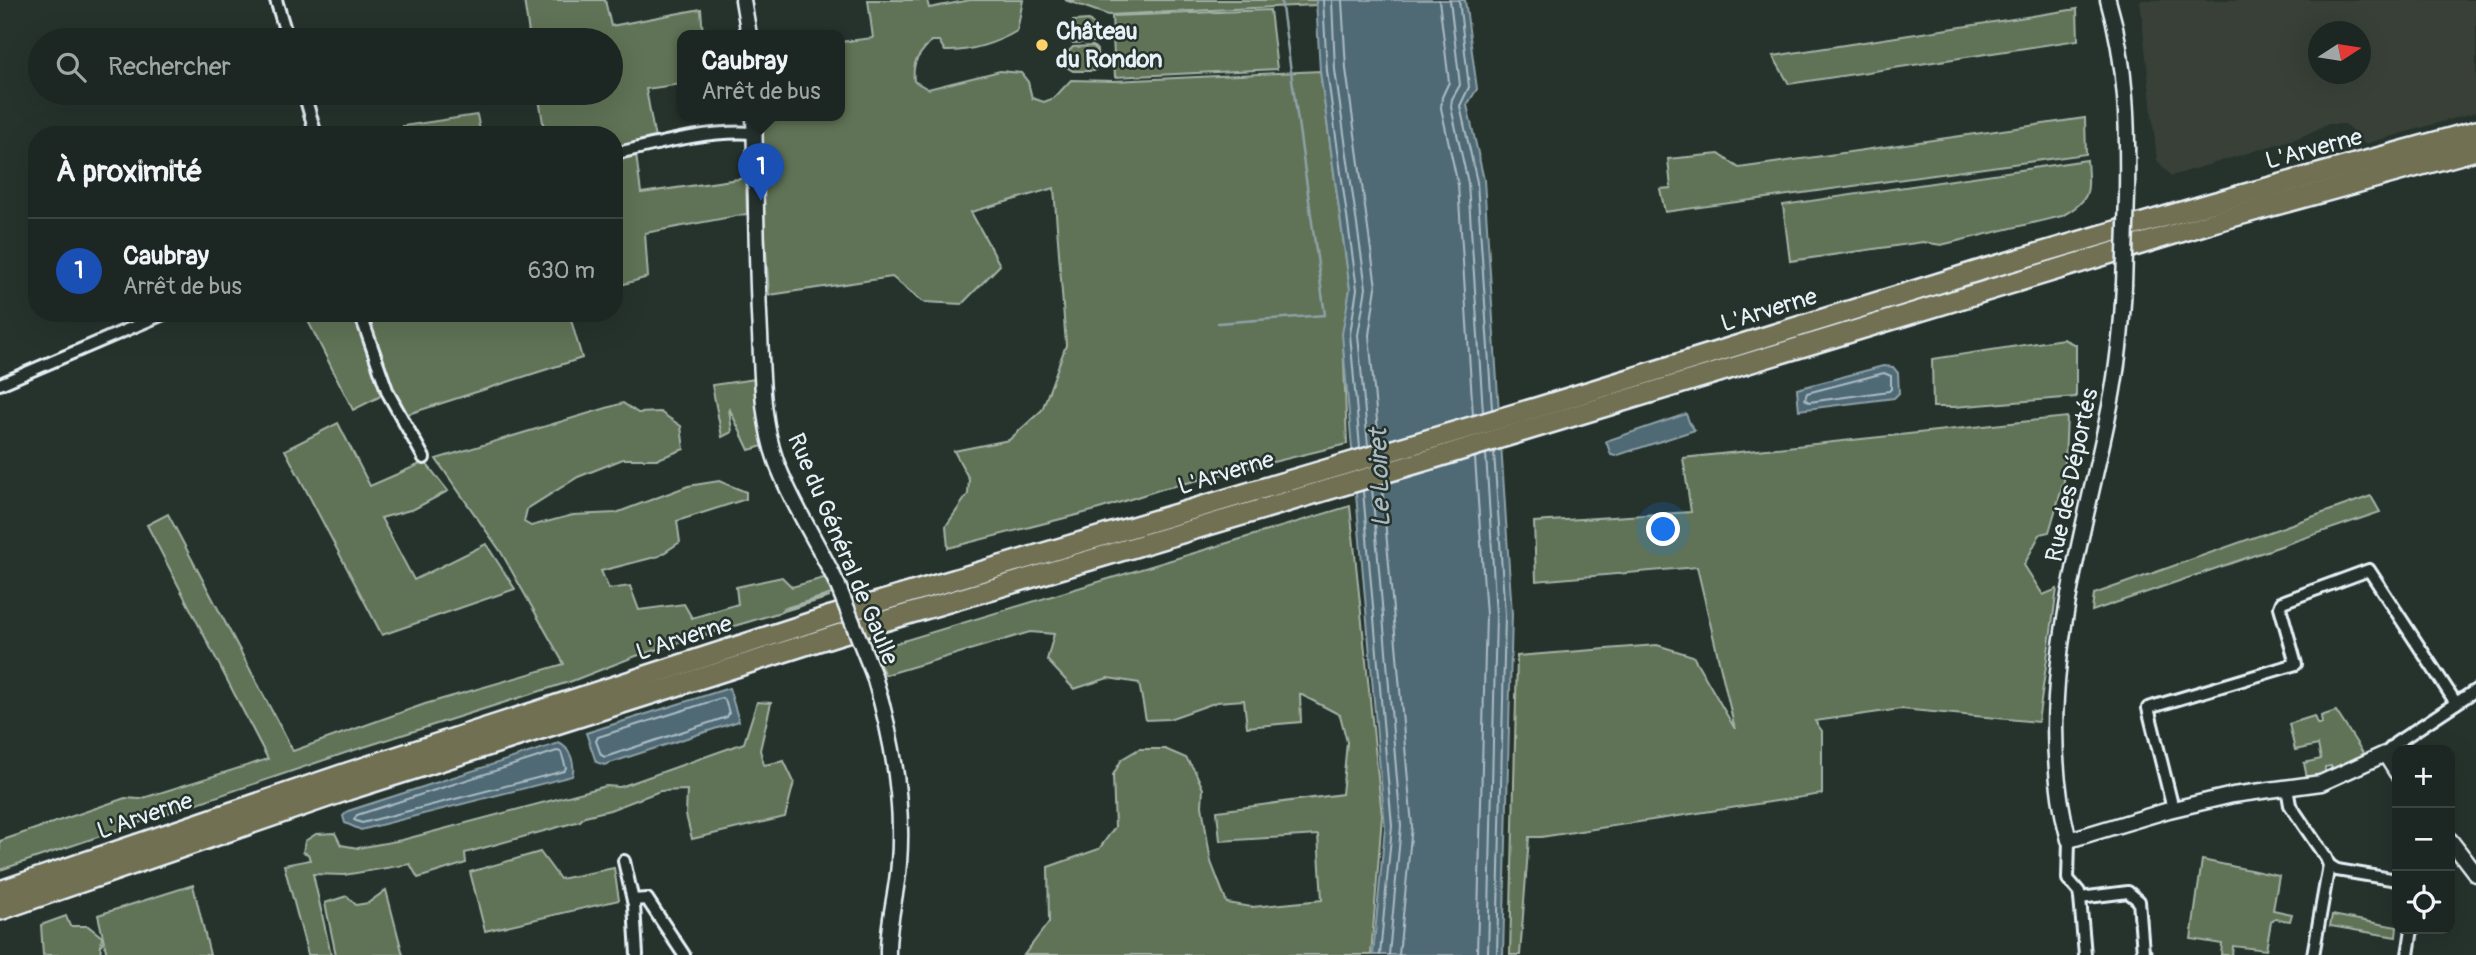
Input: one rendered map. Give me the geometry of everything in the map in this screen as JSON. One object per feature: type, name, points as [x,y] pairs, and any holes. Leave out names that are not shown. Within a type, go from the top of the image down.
[{"type":"highway","name":"L'Arverne","points":[[0,910],[348,790],[758,660],[1079,562],[1321,492],[1978,271],[2212,203],[2476,131]]},
{"type":"highway","name":"L'Arverne","points":[[0,891],[831,616],[1315,472],[1542,416],[2217,221],[2476,150]]},
{"type":"street","points":[[276,0],[284,28]]},
{"type":"street","points":[[743,0],[748,30]]},
{"type":"street","name":"Rue des Déportés","points":[[2085,955],[2079,892],[2068,878],[2069,840],[2056,774],[2054,727],[2066,614],[2117,369],[2124,285],[2126,101],[2122,63],[2108,0]]},
{"type":"street","points":[[307,105],[313,126]]},
{"type":"street","name":"Rue du Général de Gaulle","points":[[754,121],[755,240],[762,374],[768,429],[776,461],[838,586],[874,676],[891,740],[901,831],[899,865],[887,941],[888,955]]},
{"type":"street","points":[[623,152],[694,135],[754,133]]},
{"type":"street","points":[[0,384],[145,322]]},
{"type":"street","points":[[363,322],[388,393],[424,457]]},
{"type":"street","points":[[2173,809],[2148,708],[2296,664],[2280,607],[2282,602],[2369,570],[2456,703]]},
{"type":"street","points":[[2069,840],[2173,809],[2233,795],[2336,779],[2385,754],[2396,743],[2476,690]]},
{"type":"street","points":[[2385,754],[2392,765]]},
{"type":"street","points":[[2287,788],[2290,805],[2329,865],[2313,955]]},
{"type":"street","points":[[2455,847],[2476,874]]},
{"type":"street","points":[[624,861],[633,900],[636,955]]},
{"type":"street","points":[[2329,865],[2337,870],[2392,879]]},
{"type":"street","points":[[2080,898],[2128,892],[2139,901],[2143,952],[2146,955]]},
{"type":"street","points":[[633,900],[647,899],[684,955]]},
{"type":"street","points":[[2408,955],[2412,934]]},
{"type":"shaded area","points":[[2140,0],[2476,0],[2476,112],[2365,144],[2345,124],[2327,124],[2301,137],[2171,176],[2157,160]]},
{"type":"green space","points":[[524,0],[605,0],[611,26],[701,9],[703,30],[677,30],[677,85],[646,89],[655,139],[623,146],[623,126],[544,126],[540,105],[623,105],[623,28],[528,28]]},
{"type":"green space","points":[[868,0],[927,0],[929,8],[970,0],[1023,0],[1017,31],[1001,39],[954,51],[945,51],[939,41],[931,41],[917,59],[914,81],[928,89],[1000,71],[1021,73],[1028,82],[1032,98],[1044,102],[1054,98],[1071,80],[1114,81],[1320,71],[1350,289],[1343,336],[1347,444],[1162,489],[1096,510],[948,548],[946,526],[968,494],[969,479],[954,451],[1009,440],[1042,410],[1066,345],[1054,188],[971,212],[1000,265],[962,304],[923,302],[892,277],[769,295],[760,121],[845,121],[845,41],[873,38]]},
{"type":"green space","points":[[1065,0],[1316,0],[1316,5],[1108,15]]},
{"type":"green space","points":[[2077,9],[2078,40],[1789,84],[1773,56]]},
{"type":"green space","points":[[1270,10],[1277,69],[1115,77],[1112,16]]},
{"type":"green space","points":[[1089,20],[1096,27],[1096,39],[1093,42],[1073,43],[1069,40],[1069,25],[1073,21]]},
{"type":"green space","points":[[1093,46],[1097,50],[1098,67],[1094,71],[1073,71],[1068,68],[1069,51],[1073,47]]},
{"type":"green space","points":[[477,115],[479,126],[403,126]]},
{"type":"green space","points":[[2085,118],[2086,154],[1665,212],[1660,189],[1671,188],[1668,159],[1719,154],[1739,168]]},
{"type":"green space","points":[[636,154],[641,193],[746,178],[747,214],[645,233],[648,277],[623,284],[623,157]]},
{"type":"green space","points":[[2087,160],[2088,188],[2084,200],[2062,216],[1941,245],[1923,242],[1790,261],[1783,205]]},
{"type":"green space","points":[[309,322],[358,322],[382,390],[379,397],[353,410]]},
{"type":"green space","points":[[367,322],[572,322],[582,358],[405,415],[394,398]]},
{"type":"green space","points":[[2063,339],[2076,345],[2076,397],[1933,407],[1932,359]]},
{"type":"green space","points":[[756,379],[763,446],[749,450],[729,408],[732,432],[722,437],[712,385]]},
{"type":"green space","points":[[623,403],[638,413],[660,412],[681,426],[684,449],[658,459],[623,459],[578,477],[527,509],[524,522],[531,526],[573,515],[616,513],[688,486],[719,481],[746,492],[746,499],[677,521],[680,542],[659,556],[601,571],[609,589],[630,586],[639,610],[684,604],[692,618],[738,604],[736,587],[782,577],[792,587],[827,577],[832,594],[782,609],[830,597],[636,656],[572,681],[345,753],[0,870],[0,841],[125,798],[140,799],[268,759],[147,525],[168,514],[293,751],[425,704],[564,664],[501,552],[436,459]]},
{"type":"green space","points":[[2067,417],[2064,481],[2049,532],[2040,534],[2024,565],[2043,595],[2057,589],[2038,722],[1901,709],[1815,721],[1822,731],[1822,794],[1529,837],[1520,955],[1510,955],[1517,656],[1657,645],[1693,656],[1735,729],[1697,567],[1536,581],[1534,522],[1691,512],[1683,458]]},
{"type":"green space","points":[[338,423],[370,486],[425,462],[448,491],[414,509],[381,518],[414,580],[486,544],[515,589],[382,635],[285,450]]},
{"type":"green space","points":[[2371,496],[2380,512],[2092,611],[2094,594]]},
{"type":"green space","points":[[1350,506],[1382,816],[1371,955],[1024,955],[1049,922],[1048,867],[1099,849],[1115,827],[1113,775],[1122,759],[1139,749],[1165,749],[1186,758],[1195,771],[1203,789],[1202,806],[1211,862],[1227,903],[1252,907],[1322,900],[1318,835],[1220,841],[1217,811],[1342,794],[1347,742],[1340,715],[1300,694],[1301,722],[1247,727],[1244,700],[1217,702],[1169,719],[1146,720],[1139,683],[1108,678],[1074,689],[1047,660],[1054,634],[1030,632],[885,675],[873,650]]},
{"type":"green space","points":[[757,702],[771,703],[760,750],[764,765],[784,761],[794,782],[785,817],[692,839],[686,815],[687,790],[660,791],[610,810],[585,816],[580,821],[465,853],[466,863],[418,878],[410,864],[344,875],[313,874],[331,955],[308,955],[284,865],[310,860],[308,854],[303,852],[305,841],[316,834],[335,833],[341,845],[358,848],[402,840],[606,786],[620,787],[744,743]]},
{"type":"green space","points":[[2336,711],[2365,756],[2332,771],[2331,766],[2325,767],[2325,773],[2307,778],[2304,763],[2321,759],[2318,745],[2295,750],[2289,724],[2314,716],[2317,724],[2322,724],[2321,716]]},
{"type":"green space","points":[[540,852],[560,879],[614,868],[619,900],[485,931],[470,872]]},
{"type":"green space","points":[[2202,860],[2279,876],[2273,910],[2292,914],[2290,921],[2275,919],[2271,922],[2266,950],[2233,946],[2232,955],[2221,955],[2222,944],[2191,939]]},
{"type":"green space","points":[[193,885],[210,955],[107,955],[98,915]]},
{"type":"green space","points":[[386,890],[403,955],[336,955],[325,903],[347,896],[356,905],[368,903]]},
{"type":"green space","points":[[2332,915],[2392,926],[2392,934],[2396,934],[2396,937],[2330,926]]},
{"type":"green space","points":[[66,916],[70,926],[88,926],[102,937],[100,955],[43,955],[41,925]]},
{"type":"water","name":"Le Loiret","points":[[1316,0],[1465,0],[1477,89],[1467,105],[1484,180],[1512,614],[1503,955],[1373,955],[1385,827],[1342,334],[1350,289],[1320,71]]},
{"type":"water","points":[[1883,366],[1893,367],[1898,373],[1899,393],[1894,398],[1799,410],[1797,389]]},
{"type":"water","points":[[1686,414],[1695,430],[1611,455],[1606,441]]},
{"type":"water","points":[[729,688],[739,721],[604,765],[596,762],[586,733]]},
{"type":"water","points":[[559,743],[571,757],[572,776],[361,830],[345,823],[343,816],[348,811]]},
{"type":"waterway","points":[[1218,323],[1325,315],[1281,0]]},
{"type":"place","name":"Château du Rondon","points":[[1042,45]]},
{"type":"place","name":"Caubray","points":[[761,201]]}]
